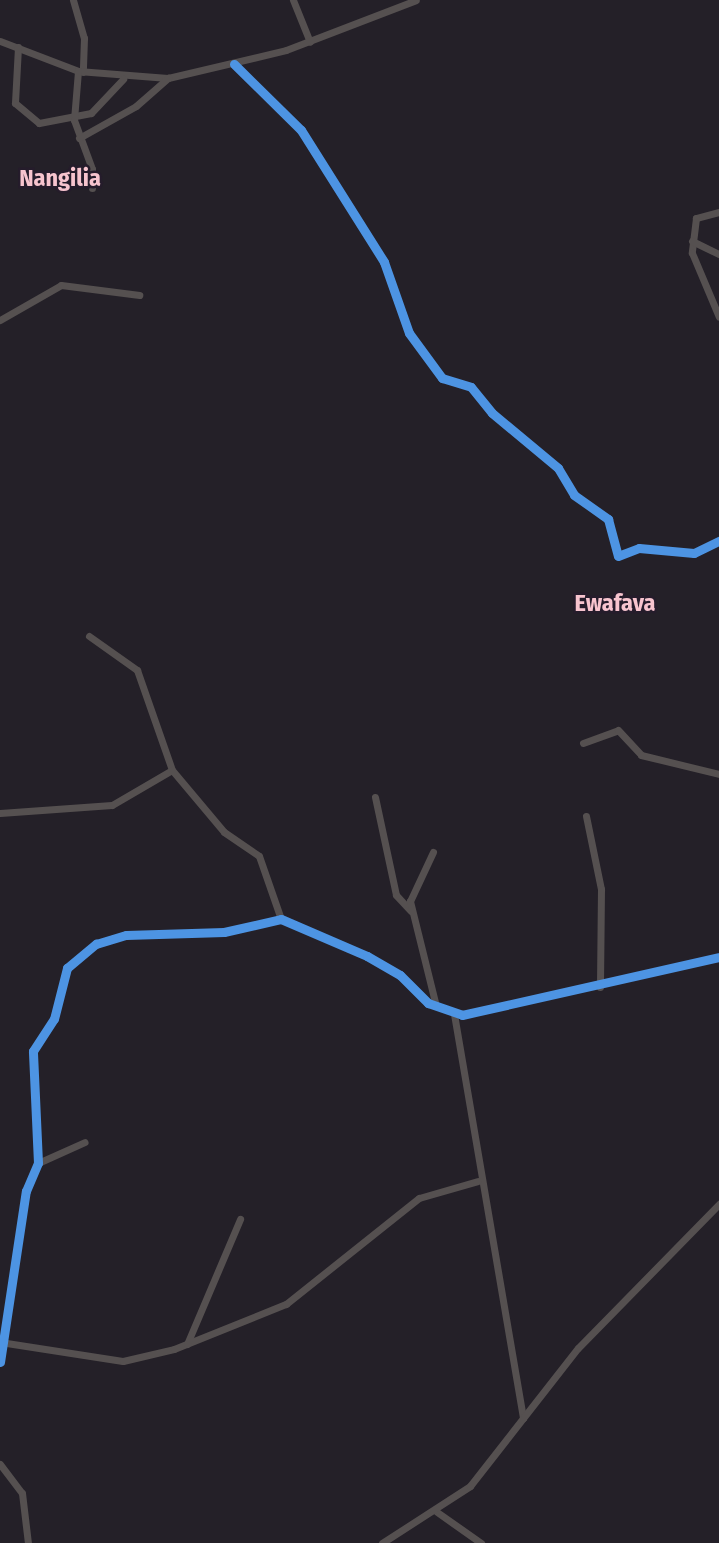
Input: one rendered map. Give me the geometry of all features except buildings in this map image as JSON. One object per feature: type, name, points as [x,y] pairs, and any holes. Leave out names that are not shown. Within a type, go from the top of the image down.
[{"type":"street","points":[[73,0],[84,38],[75,120],[79,138],[92,169],[92,188]]},
{"type":"street","points":[[293,0],[310,43]]},
{"type":"street","points":[[0,41],[80,71],[123,79],[168,78],[234,64],[310,43],[416,0]]},
{"type":"street","points":[[18,47],[16,107],[39,123],[75,120],[102,105],[123,79]]},
{"type":"street","points":[[234,64],[301,130],[384,262],[409,333],[442,378],[471,387],[492,413],[558,467],[573,495],[608,519],[618,556],[639,548],[694,553],[719,541]]},
{"type":"street","points":[[79,138],[136,106],[168,78]]},
{"type":"street","points":[[719,212],[696,218],[692,241],[697,275],[719,317]]},
{"type":"street","points":[[692,241],[719,254]]},
{"type":"street","points":[[0,320],[61,285],[139,295]]},
{"type":"street","points":[[89,636],[137,670],[172,770],[225,832],[259,856],[281,919]]},
{"type":"street","points":[[583,743],[618,730],[641,755],[719,774]]},
{"type":"street","points":[[0,813],[112,805],[172,770]]},
{"type":"street","points":[[375,797],[397,895],[411,911]]},
{"type":"street","points":[[586,816],[600,878],[600,987]]},
{"type":"street","points":[[433,852],[411,894],[411,911],[436,1006]]},
{"type":"street","points":[[0,1362],[21,1217],[38,1163],[33,1051],[54,1019],[72,961],[96,944],[126,935],[224,932],[281,919],[394,971],[436,1006],[454,1014],[600,987],[719,957]]},
{"type":"street","points":[[454,1014],[478,1181],[523,1418]]},
{"type":"street","points":[[38,1163],[85,1142]]},
{"type":"street","points":[[3,1342],[124,1362],[187,1344],[286,1304],[419,1198],[478,1181]]},
{"type":"street","points":[[382,1543],[437,1512],[470,1486],[578,1348],[718,1205]]},
{"type":"street","points":[[187,1344],[240,1219]]},
{"type":"street","points":[[0,1464],[22,1493],[28,1543]]},
{"type":"street","points":[[437,1512],[481,1543]]},
{"type":"cycle path","points":[[234,64],[301,130],[384,262],[409,333],[442,378],[471,387],[492,413],[558,468],[574,495],[608,519],[618,556],[639,548],[694,553],[719,541]]},
{"type":"cycle path","points":[[0,1362],[26,1191],[38,1163],[33,1051],[54,1019],[67,968],[96,944],[126,935],[224,932],[281,919],[367,956],[400,975],[428,1003],[462,1015],[719,957]]},
{"type":"district","name":"Nangilia","points":[[60,179]]},
{"type":"district","name":"Ewafava","points":[[615,604]]}]
